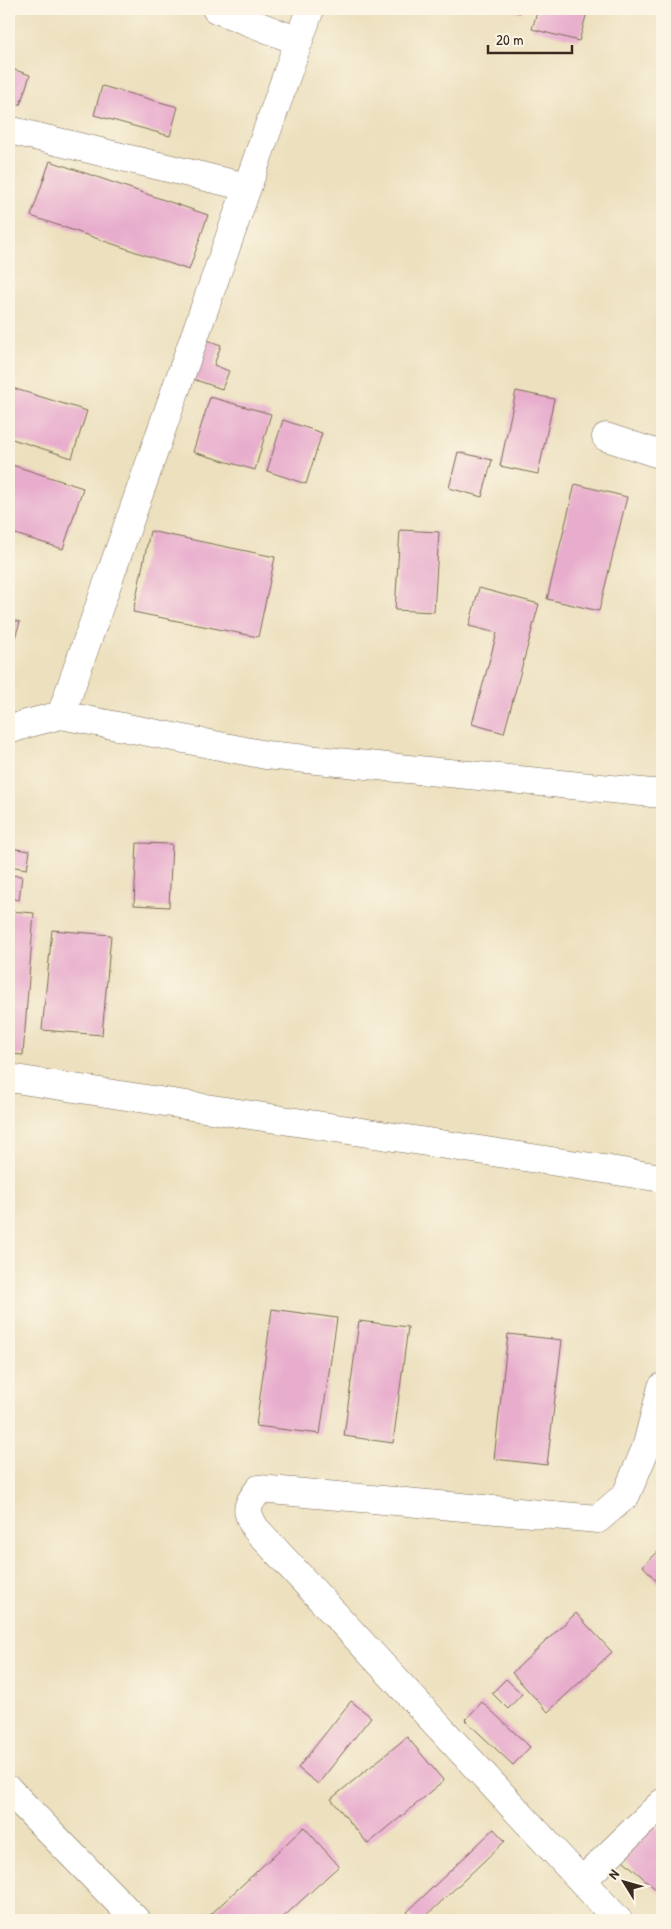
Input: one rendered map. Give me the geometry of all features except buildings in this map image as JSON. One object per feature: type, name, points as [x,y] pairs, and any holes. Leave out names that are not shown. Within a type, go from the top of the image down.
[{"type":"street","points":[[216,9],[298,41]]},
{"type":"street","points":[[61,715],[310,9]]},
{"type":"street","points":[[9,130],[247,187]]},
{"type":"street","points":[[606,437],[662,455]]},
{"type":"street","points":[[9,730],[61,715],[266,755],[662,794]]},
{"type":"street","points":[[9,1078],[662,1178]]},
{"type":"street","points":[[618,1920],[254,1528],[247,1514],[248,1504],[259,1489],[598,1519],[626,1495],[646,1448],[662,1387]]},
{"type":"street","points":[[9,1790],[136,1920]]},
{"type":"street","points":[[582,1881],[662,1803]]}]
